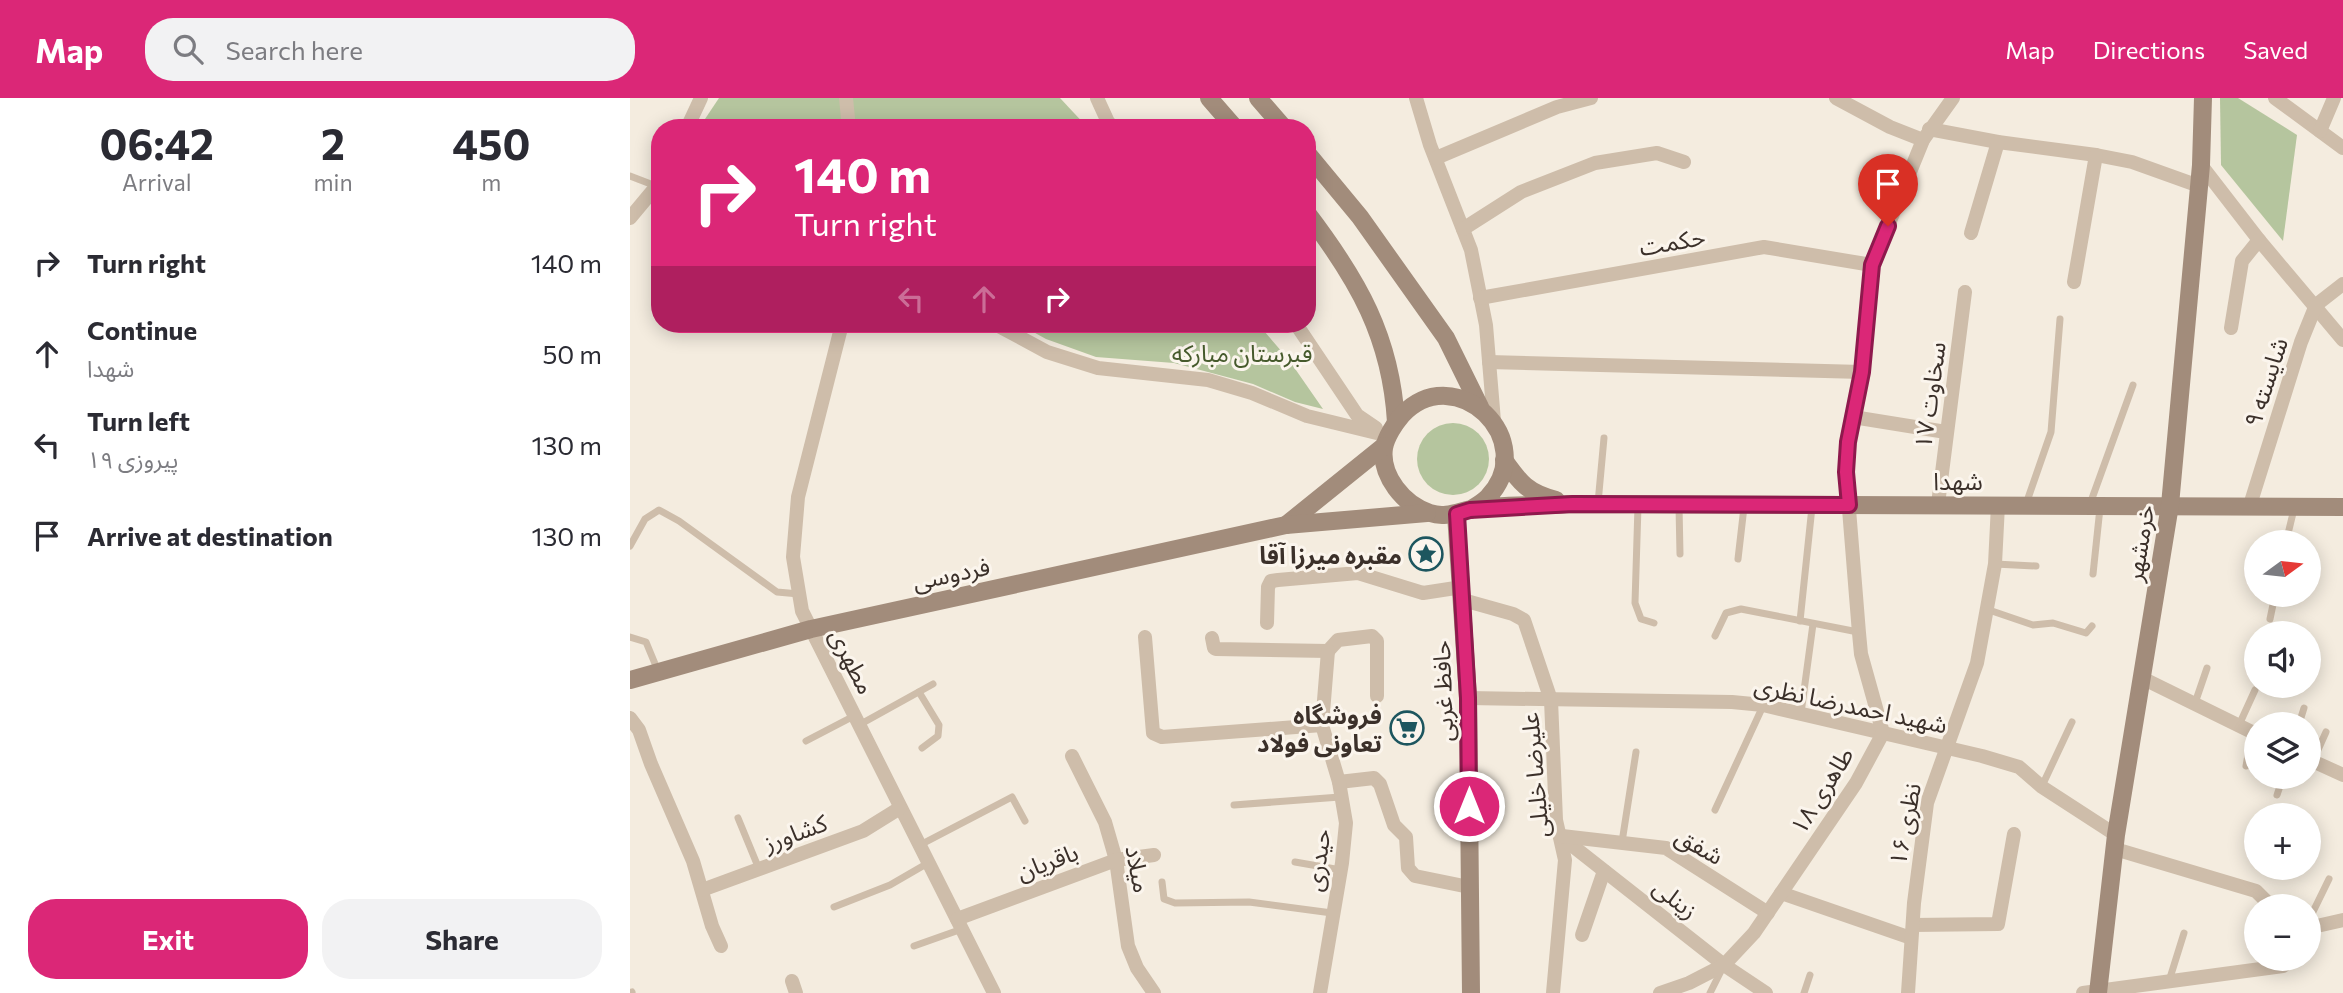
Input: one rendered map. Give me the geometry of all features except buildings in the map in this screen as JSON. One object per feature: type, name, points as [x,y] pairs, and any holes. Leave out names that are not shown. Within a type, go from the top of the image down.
[{"type":"main road","points":[[1209,98],[1227,119]]},
{"type":"main road","points":[[1258,98],[1276,119]]},
{"type":"main road","name":"خرمشهر","points":[[2093,992],[2170,505],[2201,164],[2203,98]]},
{"type":"main road","points":[[1316,164],[1360,217],[1446,338],[1480,407],[1494,422],[1502,440],[1504,460],[1499,480],[1488,498],[1463,512]]},
{"type":"main road","points":[[1316,225],[1339,255],[1367,304],[1384,348],[1391,374],[1390,435],[1384,459],[1397,490],[1411,505],[1430,513],[1573,504]]},
{"type":"main road","points":[[1286,525],[1390,435],[1409,408],[1425,399],[1444,396],[1463,398],[1480,407]]},
{"type":"main road","points":[[1504,460],[1519,481],[1537,495],[1573,504]]},
{"type":"main road","name":"شهدا","points":[[1573,504],[2343,507]]},
{"type":"main road","name":"حافظ غربی","points":[[1463,512],[1462,594],[1468,698],[1471,993]]},
{"type":"main road","name":"فردوسی","points":[[630,680],[811,629],[1286,525],[1430,513]]},
{"type":"street","points":[[691,119],[701,98]]},
{"type":"street","points":[[846,98],[848,119]]},
{"type":"street","points":[[1097,98],[1107,119]]},
{"type":"street","points":[[1416,98],[1471,250],[1486,325],[1494,422]]},
{"type":"street","points":[[1436,158],[1557,107],[1591,98]]},
{"type":"street","points":[[1836,98],[1890,127],[2096,155],[2132,162],[2199,186]]},
{"type":"street","name":"طاهری ۱۸","points":[[1660,993],[1689,983],[1724,965],[1754,933],[1856,783],[1883,733],[1861,654],[1846,472],[1848,442],[1862,372],[1872,265],[1926,134],[1953,98]]},
{"type":"street","points":[[2275,98],[2343,148]]},
{"type":"street","points":[[2319,131],[2334,98]]},
{"type":"street","points":[[1971,233],[1997,142]]},
{"type":"street","points":[[1463,229],[1521,192],[1595,163],[1657,153],[1684,162]]},
{"type":"street","points":[[2074,282],[2096,155]]},
{"type":"street","points":[[2201,164],[2259,240],[2343,340]]},
{"type":"street","points":[[630,218],[651,195]]},
{"type":"street","points":[[2231,328],[2242,261],[2259,240]]},
{"type":"street","name":"حکمت","points":[[1480,298],[1764,247],[1872,265]]},
{"type":"street","points":[[2316,305],[2343,284]]},
{"type":"street","name":"سخاوت ۱۷","points":[[1938,504],[1965,292]]},
{"type":"street","name":"شایسته ۹","points":[[2250,505],[2301,342],[2316,305]]},
{"type":"street","name":"مطهری","points":[[840,333],[798,497],[793,557],[802,611],[994,993]]},
{"type":"street","points":[[1012,333],[1047,352],[1098,368],[1208,380],[1252,393],[1307,416],[1390,435]]},
{"type":"street","points":[[1302,333],[1357,415],[1390,435]]},
{"type":"street","points":[[1489,362],[1862,372]]},
{"type":"street","points":[[1853,417],[1946,432]]},
{"type":"street","name":"نظری ۱۶","points":[[1908,993],[1912,931],[1927,803],[1977,663],[1996,564],[1998,505]]},
{"type":"street","points":[[1267,624],[1268,586],[1271,581],[1358,573],[1423,593],[1462,594]]},
{"type":"street","name":"علیرضا خلیلی","points":[[1462,594],[1524,620],[1551,700],[1556,820],[1565,860],[1553,993]]},
{"type":"street","points":[[1212,638],[1216,649],[1328,651],[1338,640],[1371,636],[1377,641],[1377,696]]},
{"type":"street","points":[[1145,637],[1153,733],[1162,737],[1322,725]]},
{"type":"street","name":"حیدری","points":[[1320,993],[1341,870],[1346,823],[1322,725],[1328,651]]},
{"type":"street","points":[[2142,678],[2244,728]]},
{"type":"street","name":"شهید احمدرضا نظری","points":[[1468,698],[1732,702],[1763,705],[1946,748],[2019,767],[2115,842],[2259,894]]},
{"type":"street","points":[[630,718],[639,730],[693,860],[712,926],[721,946]]},
{"type":"street","points":[[630,749],[643,740]]},
{"type":"street","name":"میلاد","points":[[1072,756],[1105,822],[1115,860],[1128,946],[1137,968],[1154,993]]},
{"type":"street","points":[[2321,765],[2343,775]]},
{"type":"street","points":[[1339,789],[1374,778],[1380,784],[1394,825],[1406,837],[1408,867],[1415,876],[1469,887]]},
{"type":"street","name":"کشاورز","points":[[702,890],[863,831],[900,808]]},
{"type":"street","points":[[1781,893],[1912,931],[1998,924],[2014,834]]},
{"type":"street","name":"شفق","points":[[1560,836],[1666,848],[1768,913]]},
{"type":"street","name":"زینلی","points":[[1560,836],[1724,965],[1766,993]]},
{"type":"street","name":"باقریان","points":[[959,924],[1115,860],[1154,855]]},
{"type":"street","points":[[1582,935],[1604,871]]},
{"type":"street","points":[[2321,925],[2343,920]]},
{"type":"street","points":[[2093,992],[2247,971]]},
{"type":"lane","points":[[630,176],[651,183]]},
{"type":"lane","points":[[2026,505],[2051,432],[2060,319]]},
{"type":"lane","points":[[2093,574],[2095,505],[2133,385]]},
{"type":"lane","points":[[1598,504],[1604,438]]},
{"type":"lane","points":[[1638,504],[1635,603],[1641,619],[1654,623]]},
{"type":"lane","points":[[1679,504],[1680,554]]},
{"type":"lane","points":[[1738,559],[1744,504]]},
{"type":"lane","points":[[1800,621],[1812,504]]},
{"type":"lane","points":[[2289,530],[2294,506]]},
{"type":"lane","points":[[630,547],[645,519],[659,510],[679,521],[777,592],[799,594]]},
{"type":"lane","points":[[1996,564],[2036,566]]},
{"type":"lane","points":[[2270,619],[2272,607]]},
{"type":"lane","points":[[1715,636],[1726,613],[1741,609],[1859,632]]},
{"type":"lane","points":[[1989,610],[2032,625],[2053,623],[2086,633],[2092,626]]},
{"type":"lane","points":[[1801,713],[1813,624]]},
{"type":"lane","points":[[630,637],[646,642],[659,672]]},
{"type":"lane","points":[[2194,704],[2207,668]]},
{"type":"lane","points":[[806,741],[933,684]]},
{"type":"lane","points":[[919,692],[939,725],[938,736],[922,748]]},
{"type":"lane","points":[[1715,810],[1763,705]]},
{"type":"lane","points":[[2303,712],[2304,708]]},
{"type":"lane","points":[[2042,787],[2071,722]]},
{"type":"lane","points":[[2321,741],[2326,732]]},
{"type":"lane","points":[[1622,842],[1636,752]]},
{"type":"lane","points":[[1234,805],[1339,789]]},
{"type":"lane","points":[[2277,795],[2279,789]]},
{"type":"lane","points":[[920,845],[1012,797],[1025,821]]},
{"type":"lane","points":[[738,818],[759,869]]},
{"type":"lane","points":[[834,907],[890,885],[929,862]]},
{"type":"lane","points":[[1295,862],[1341,870]]},
{"type":"lane","points":[[2321,895],[2329,879]]},
{"type":"lane","points":[[1162,882],[1164,899],[1175,903],[1249,901],[1332,913]]},
{"type":"lane","points":[[914,946],[959,924]]},
{"type":"lane","points":[[2169,982],[2184,933]]},
{"type":"lane","points":[[1710,993],[1724,965]]},
{"type":"lane","points":[[1804,993],[1810,975]]},
{"type":"green space","points":[[719,98],[1060,98],[1080,119],[705,119]]},
{"type":"green space","points":[[2220,98],[2238,98],[2297,135],[2283,241],[2221,165]]},
{"type":"green space","name":"قبرستان مبارکه","points":[[1035,333],[1266,333],[1289,360],[1323,409],[1295,402],[1253,384],[1174,363],[1096,357]]},
{"type":"green space","points":[[1460,423],[1479,433],[1487,445],[1487,473],[1479,485],[1467,493],[1446,495],[1427,485],[1419,473],[1417,452],[1427,433],[1439,425]]},
{"type":"place","name":"مقبره میرزا آقا","points":[[1426,554]]},
{"type":"place","name":"فروشگاه تعاونی فولاد","points":[[1407,728]]},
{"type":"route","points":[[1469,806],[1468,698],[1457,514],[1470,510],[1573,504],[1849,505],[1846,472],[1848,442],[1862,372],[1872,265],[1888,226]]}]
